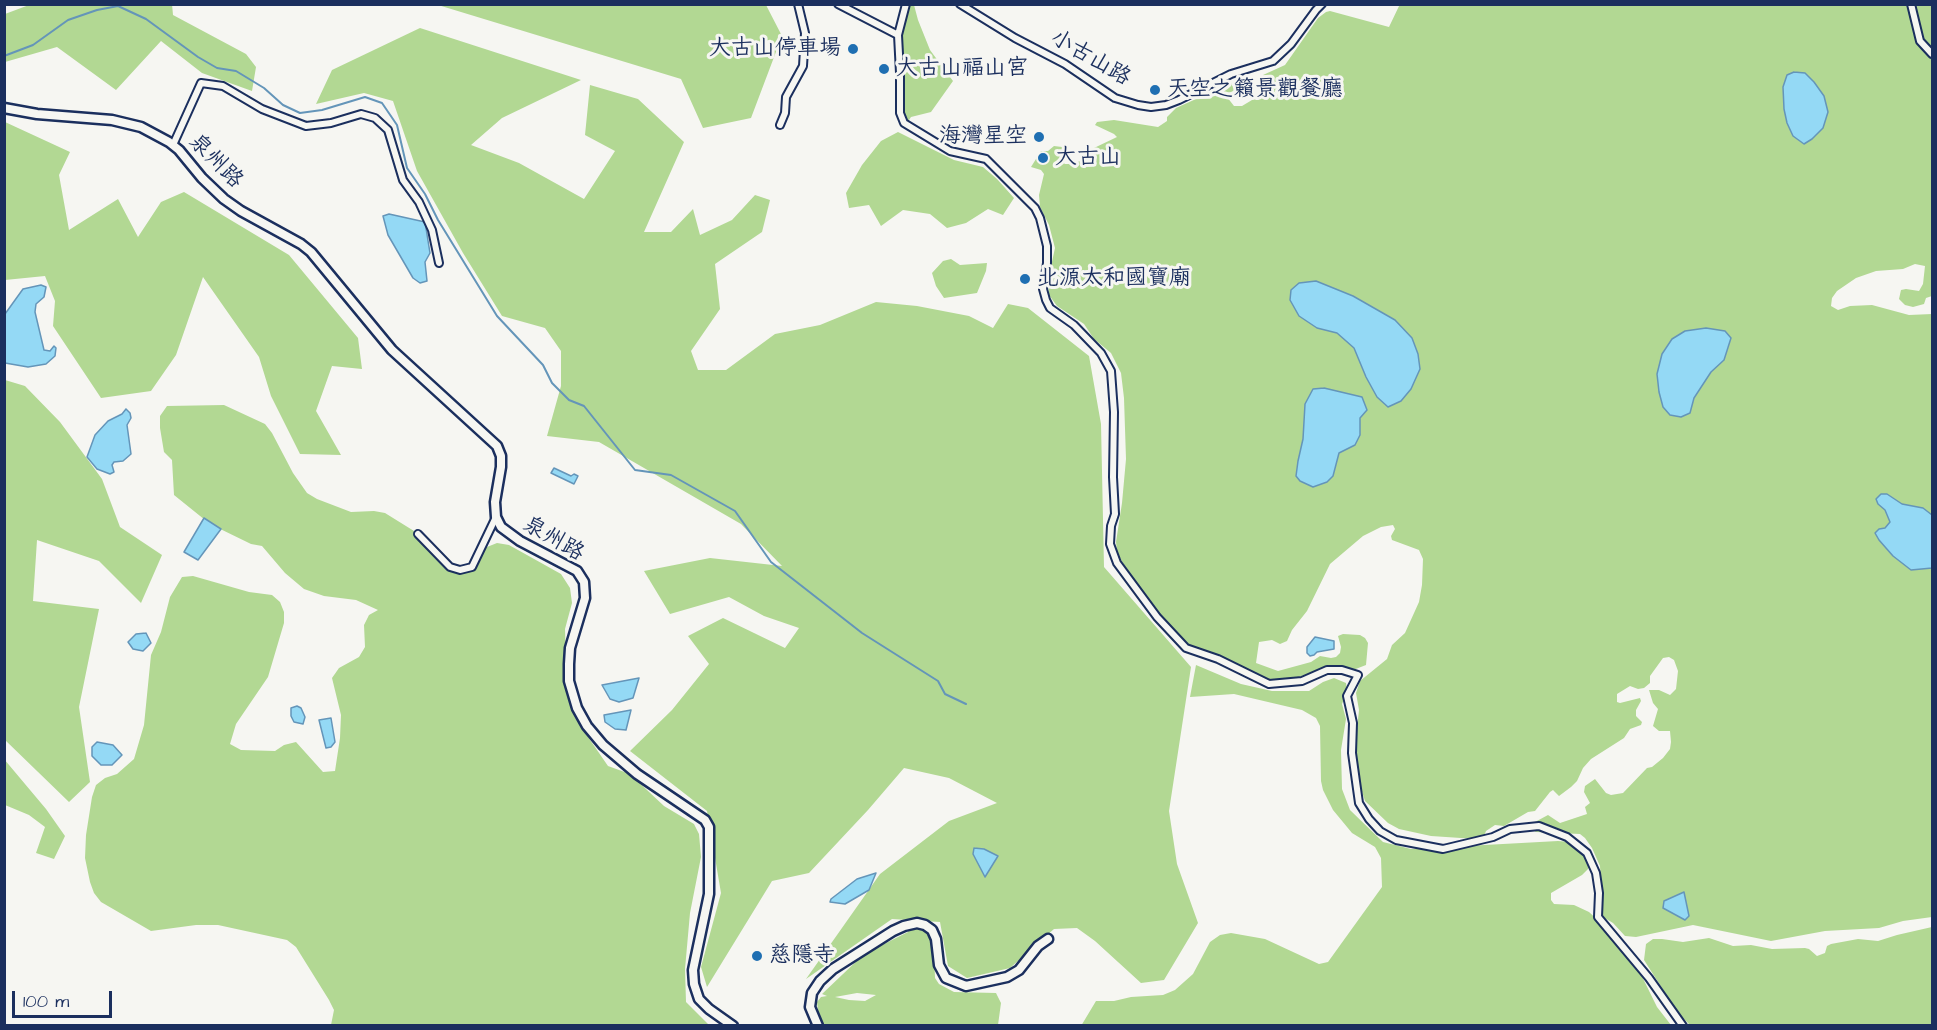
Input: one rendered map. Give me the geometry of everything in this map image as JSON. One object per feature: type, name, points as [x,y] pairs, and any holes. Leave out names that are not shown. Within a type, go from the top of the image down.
[{"type":"street","points":[[780,124],[785,113],[786,97],[803,66],[805,33],[798,4]]},
{"type":"street","points":[[838,4],[898,35]]},
{"type":"street","points":[[906,4],[898,35],[900,113],[904,123],[950,151],[986,159],[1035,208],[1044,226],[1047,246],[1047,263],[1042,289],[1046,300],[1050,308],[1074,326],[1101,353],[1111,371],[1114,412],[1115,514],[1111,526],[1110,544],[1117,563],[1157,617],[1186,648],[1218,659],[1269,684],[1302,681],[1327,670],[1342,670],[1358,675],[1347,696],[1353,723],[1352,753],[1359,803],[1380,831],[1396,840],[1443,849],[1493,837],[1510,829],[1539,826],[1567,837],[1587,853],[1596,873],[1599,893],[1598,917],[1649,978],[1683,1026]]},
{"type":"street","name":"小古山路","points":[[960,4],[1015,38],[1065,64],[1115,98],[1138,105],[1151,106],[1166,105],[1231,74],[1273,61],[1291,44],[1322,4]]},
{"type":"street","points":[[1911,4],[1920,41],[1932,54]]},
{"type":"street","points":[[173,145],[201,82],[224,86],[262,109],[306,126],[331,123],[361,114],[375,118],[388,130],[403,180],[419,202],[432,230],[439,263]]},
{"type":"street","name":"泉州路","points":[[4,108],[37,114],[95,117],[131,124],[152,132],[173,145],[224,199],[311,252],[392,350],[497,446],[501,456],[501,467],[495,502],[496,517],[501,527],[506,533],[577,571],[584,582],[585,598],[570,648],[569,681],[577,708],[587,726],[603,745],[705,820],[709,827],[709,894],[695,962],[694,984],[699,999],[708,1009],[733,1026]]},
{"type":"street","points":[[418,534],[450,567],[460,570],[472,567],[496,517]]},
{"type":"street","points":[[818,1026],[810,1007],[812,993],[820,981],[833,969],[904,926],[917,923],[932,930],[936,939],[939,965],[946,978],[966,986],[1007,977],[1019,970],[1038,946],[1048,939]]},
{"type":"green space","points":[[172,4],[173,15],[246,54],[256,67],[252,91],[202,73],[161,41],[116,90],[57,47],[5,62],[5,14],[29,5]]},
{"type":"green space","points":[[1400,4],[1932,5],[1932,296],[1926,298],[1924,304],[1913,307],[1905,305],[1899,299],[1901,290],[1919,291],[1923,284],[1925,266],[1915,264],[1903,269],[1876,271],[1856,278],[1837,291],[1832,298],[1831,306],[1838,310],[1850,306],[1872,305],[1909,315],[1932,314],[1932,917],[1903,921],[1879,928],[1825,931],[1771,941],[1693,925],[1636,937],[1625,936],[1613,923],[1603,917],[1600,866],[1585,838],[1580,834],[1536,832],[1531,829],[1535,822],[1548,815],[1560,823],[1587,814],[1585,807],[1590,803],[1584,792],[1585,786],[1595,779],[1606,793],[1611,795],[1623,793],[1647,768],[1652,767],[1663,758],[1670,749],[1670,731],[1659,731],[1653,726],[1658,709],[1653,703],[1649,690],[1659,690],[1670,695],[1676,689],[1678,671],[1674,660],[1669,657],[1663,658],[1650,676],[1650,683],[1644,688],[1638,689],[1630,686],[1617,694],[1617,702],[1620,703],[1640,698],[1636,716],[1642,722],[1641,725],[1630,729],[1624,738],[1591,759],[1583,768],[1577,781],[1559,796],[1553,790],[1550,792],[1535,811],[1528,812],[1504,826],[1495,825],[1486,831],[1484,836],[1476,839],[1431,836],[1399,829],[1388,823],[1365,801],[1358,779],[1355,748],[1359,710],[1356,693],[1360,681],[1387,659],[1392,645],[1405,633],[1419,602],[1422,585],[1423,559],[1419,550],[1392,540],[1391,536],[1395,529],[1393,525],[1381,527],[1363,536],[1330,564],[1307,611],[1292,630],[1287,641],[1280,644],[1272,640],[1259,642],[1256,663],[1278,671],[1311,662],[1320,656],[1336,657],[1341,647],[1338,636],[1343,634],[1360,635],[1365,638],[1368,643],[1366,665],[1348,672],[1320,671],[1287,680],[1266,681],[1184,650],[1173,641],[1121,560],[1116,542],[1126,459],[1121,373],[1111,353],[1094,339],[1084,324],[1057,306],[1049,295],[1048,280],[1055,248],[1049,225],[1040,207],[1039,195],[1044,174],[1041,170],[1031,167],[1041,151],[1048,151],[1054,146],[1062,147],[1064,150],[1059,159],[1065,164],[1073,164],[1087,158],[1094,148],[1117,137],[1095,125],[1097,122],[1114,120],[1158,127],[1167,121],[1167,117],[1176,108],[1236,81],[1240,81],[1241,85],[1227,97],[1234,106],[1242,106],[1267,91],[1263,75],[1285,65],[1318,18],[1326,12],[1330,11],[1389,27]]},
{"type":"green space","points":[[438,5],[766,5],[782,36],[751,118],[703,128],[681,79]]},
{"type":"green space","points":[[908,5],[914,5],[930,50],[953,81],[931,112],[911,117],[907,123],[902,111],[903,74],[899,36]]},
{"type":"green space","points":[[420,28],[581,80],[502,118],[471,145],[519,163],[584,199],[615,151],[585,135],[590,85],[638,99],[684,142],[644,232],[671,232],[693,209],[700,235],[732,220],[755,195],[770,200],[762,232],[715,264],[720,309],[691,351],[698,370],[726,370],[775,334],[820,325],[876,302],[917,306],[969,316],[993,328],[1008,304],[1028,308],[1089,356],[1101,424],[1104,567],[1191,667],[1169,811],[1177,864],[1198,923],[1164,980],[1141,983],[1095,941],[1077,928],[1054,929],[1010,968],[967,978],[948,966],[940,922],[892,919],[806,979],[880,874],[949,821],[997,803],[949,778],[904,768],[809,873],[772,881],[707,987],[701,967],[721,893],[707,811],[630,751],[672,710],[709,664],[688,636],[723,618],[785,648],[799,628],[764,616],[729,597],[670,614],[644,571],[710,558],[782,566],[741,524],[599,442],[547,436],[561,386],[561,351],[545,328],[502,316],[417,171],[393,101],[364,93],[316,104],[332,70]]},
{"type":"green space","points":[[5,122],[70,152],[59,175],[69,230],[118,199],[138,237],[161,202],[184,192],[289,255],[358,338],[362,369],[332,366],[316,411],[341,455],[300,454],[271,396],[259,357],[203,277],[176,355],[151,391],[101,398],[53,326],[55,301],[45,276],[5,280]]},
{"type":"green space","points":[[898,132],[954,160],[983,167],[1014,198],[1003,215],[988,209],[966,223],[947,228],[930,214],[903,210],[881,226],[869,205],[849,208],[846,193],[862,165],[881,141]]},
{"type":"green space","points":[[951,259],[960,265],[987,263],[977,293],[944,298],[936,286],[932,273],[943,261]]},
{"type":"green space","points":[[5,380],[25,386],[60,422],[102,479],[120,527],[162,555],[141,603],[99,561],[37,540],[33,601],[99,609],[79,707],[90,782],[69,802],[5,740]]},
{"type":"green space","points":[[224,405],[265,424],[307,493],[351,512],[385,513],[414,531],[441,564],[463,570],[473,565],[487,547],[497,543],[509,545],[561,574],[570,588],[572,603],[565,629],[566,663],[588,737],[608,766],[630,774],[664,806],[694,824],[699,834],[701,857],[690,913],[685,969],[686,1002],[709,1025],[331,1025],[334,1010],[329,1000],[296,947],[287,940],[218,925],[196,925],[151,931],[101,902],[90,882],[85,858],[92,797],[96,785],[105,778],[117,774],[134,759],[144,725],[151,655],[161,632],[170,597],[182,577],[193,576],[249,592],[272,595],[280,602],[284,612],[284,623],[268,677],[236,724],[230,744],[241,750],[275,751],[284,745],[296,742],[323,772],[335,771],[340,738],[341,715],[332,678],[339,668],[359,657],[365,647],[364,625],[369,615],[378,610],[356,600],[324,596],[304,589],[285,573],[262,546],[251,544],[210,524],[174,495],[172,460],[164,452],[160,416],[167,406]]},
{"type":"green space","points":[[1196,665],[1241,684],[1272,691],[1309,691],[1334,678],[1346,683],[1347,691],[1342,704],[1346,719],[1341,750],[1342,789],[1350,810],[1383,842],[1411,849],[1558,841],[1570,842],[1580,848],[1589,865],[1588,869],[1551,893],[1551,900],[1554,904],[1574,905],[1589,912],[1628,948],[1657,1007],[1671,1025],[1081,1026],[1096,1001],[1163,995],[1175,990],[1193,974],[1210,942],[1220,935],[1231,933],[1265,939],[1319,964],[1328,962],[1382,887],[1381,858],[1375,847],[1352,833],[1333,810],[1323,790],[1320,726],[1316,718],[1302,710],[1234,694],[1190,697]]},
{"type":"green space","points":[[4,759],[46,809],[65,836],[54,859],[36,853],[45,827],[29,815],[5,805]]},
{"type":"green space","points":[[923,927],[930,931],[935,978],[939,984],[954,992],[996,993],[1001,1003],[998,1025],[820,1026],[817,1002],[821,997],[827,996],[822,994],[864,954],[908,932],[908,928]],"holes":[[[857,993],[876,995],[865,1001],[835,997]]]},
{"type":"green space","points":[[1932,927],[1932,1025],[1690,1025],[1678,1013],[1644,960],[1646,944],[1653,939],[1683,942],[1709,938],[1733,946],[1751,945],[1772,949],[1805,948],[1817,956],[1825,953],[1827,946],[1831,944],[1858,939],[1878,941]]},
{"type":"water","points":[[1794,72],[1805,73],[1814,82],[1824,96],[1828,112],[1823,128],[1804,144],[1793,136],[1784,109],[1783,87],[1787,75]]},
{"type":"water","points":[[389,214],[425,222],[430,253],[425,262],[427,281],[420,283],[413,278],[388,235],[383,216]]},
{"type":"water","points":[[1316,281],[1353,296],[1395,320],[1412,338],[1418,354],[1420,369],[1411,389],[1401,401],[1388,407],[1377,397],[1354,348],[1337,333],[1317,328],[1299,316],[1290,300],[1291,290],[1299,283]]},
{"type":"water","points":[[41,285],[46,287],[44,297],[36,304],[35,312],[44,350],[50,351],[54,346],[55,356],[46,364],[28,367],[5,363],[5,314],[23,289]]},
{"type":"water","points":[[1706,328],[1725,331],[1731,338],[1724,360],[1711,372],[1694,398],[1690,413],[1681,417],[1670,415],[1663,407],[1659,392],[1657,374],[1662,354],[1672,339],[1685,331]]},
{"type":"water","points":[[1324,388],[1362,397],[1367,410],[1360,418],[1360,435],[1355,445],[1339,453],[1333,476],[1327,482],[1313,487],[1300,481],[1296,476],[1303,439],[1305,404],[1313,389]]},
{"type":"water","points":[[126,409],[131,418],[127,425],[131,454],[123,461],[114,462],[112,465],[114,472],[110,474],[97,469],[87,457],[95,435],[108,421],[122,414]]},
{"type":"water","points":[[554,468],[571,476],[574,474],[578,476],[574,484],[551,473]]},
{"type":"water","points":[[1881,494],[1887,494],[1902,504],[1923,508],[1932,515],[1932,568],[1911,570],[1893,556],[1879,540],[1875,533],[1885,528],[1890,522],[1885,510],[1876,499]]},
{"type":"water","points":[[204,518],[221,529],[198,560],[184,552]]},
{"type":"water","points":[[146,633],[151,643],[143,651],[133,649],[128,642],[136,634]]},
{"type":"water","points":[[1315,637],[1334,641],[1334,649],[1317,652],[1310,656],[1307,653],[1307,647]]},
{"type":"water","points":[[639,678],[633,698],[619,702],[610,699],[602,685]]},
{"type":"water","points":[[297,706],[301,708],[305,717],[303,724],[294,722],[291,716],[291,708]]},
{"type":"water","points":[[631,710],[626,730],[615,729],[605,722],[604,715]]},
{"type":"water","points":[[331,718],[335,742],[331,747],[326,748],[319,720]]},
{"type":"water","points":[[97,742],[113,745],[122,755],[112,765],[101,765],[92,756],[92,747]]},
{"type":"water","points":[[974,848],[984,849],[998,856],[985,877],[973,854]]},
{"type":"water","points":[[876,873],[869,890],[845,904],[830,902],[857,879]]},
{"type":"water","points":[[1684,892],[1689,916],[1685,920],[1663,908],[1664,901]]},
{"type":"waterway","points":[[4,56],[33,45],[68,20],[97,10],[118,6],[146,19],[217,68],[236,71],[264,88],[283,105],[300,113],[322,110],[365,97],[382,103],[397,125],[407,168],[425,194],[438,220],[497,316],[543,365],[552,383],[569,400],[584,406],[635,470],[671,475],[735,511],[771,562],[862,633],[938,681],[945,694],[966,704]]},
{"type":"place","name":"大古山停車場","points":[[853,49]]},
{"type":"place","name":"大古山福山宮","points":[[884,69]]},
{"type":"place","name":"天空之籟景觀餐廳","points":[[1155,90]]},
{"type":"place","name":"海灣星空","points":[[1039,137]]},
{"type":"place","name":"大古山","points":[[1043,158]]},
{"type":"place","name":"北源太和國寶廟","points":[[1025,279]]},
{"type":"place","name":"慈隱寺","points":[[757,956]]}]
